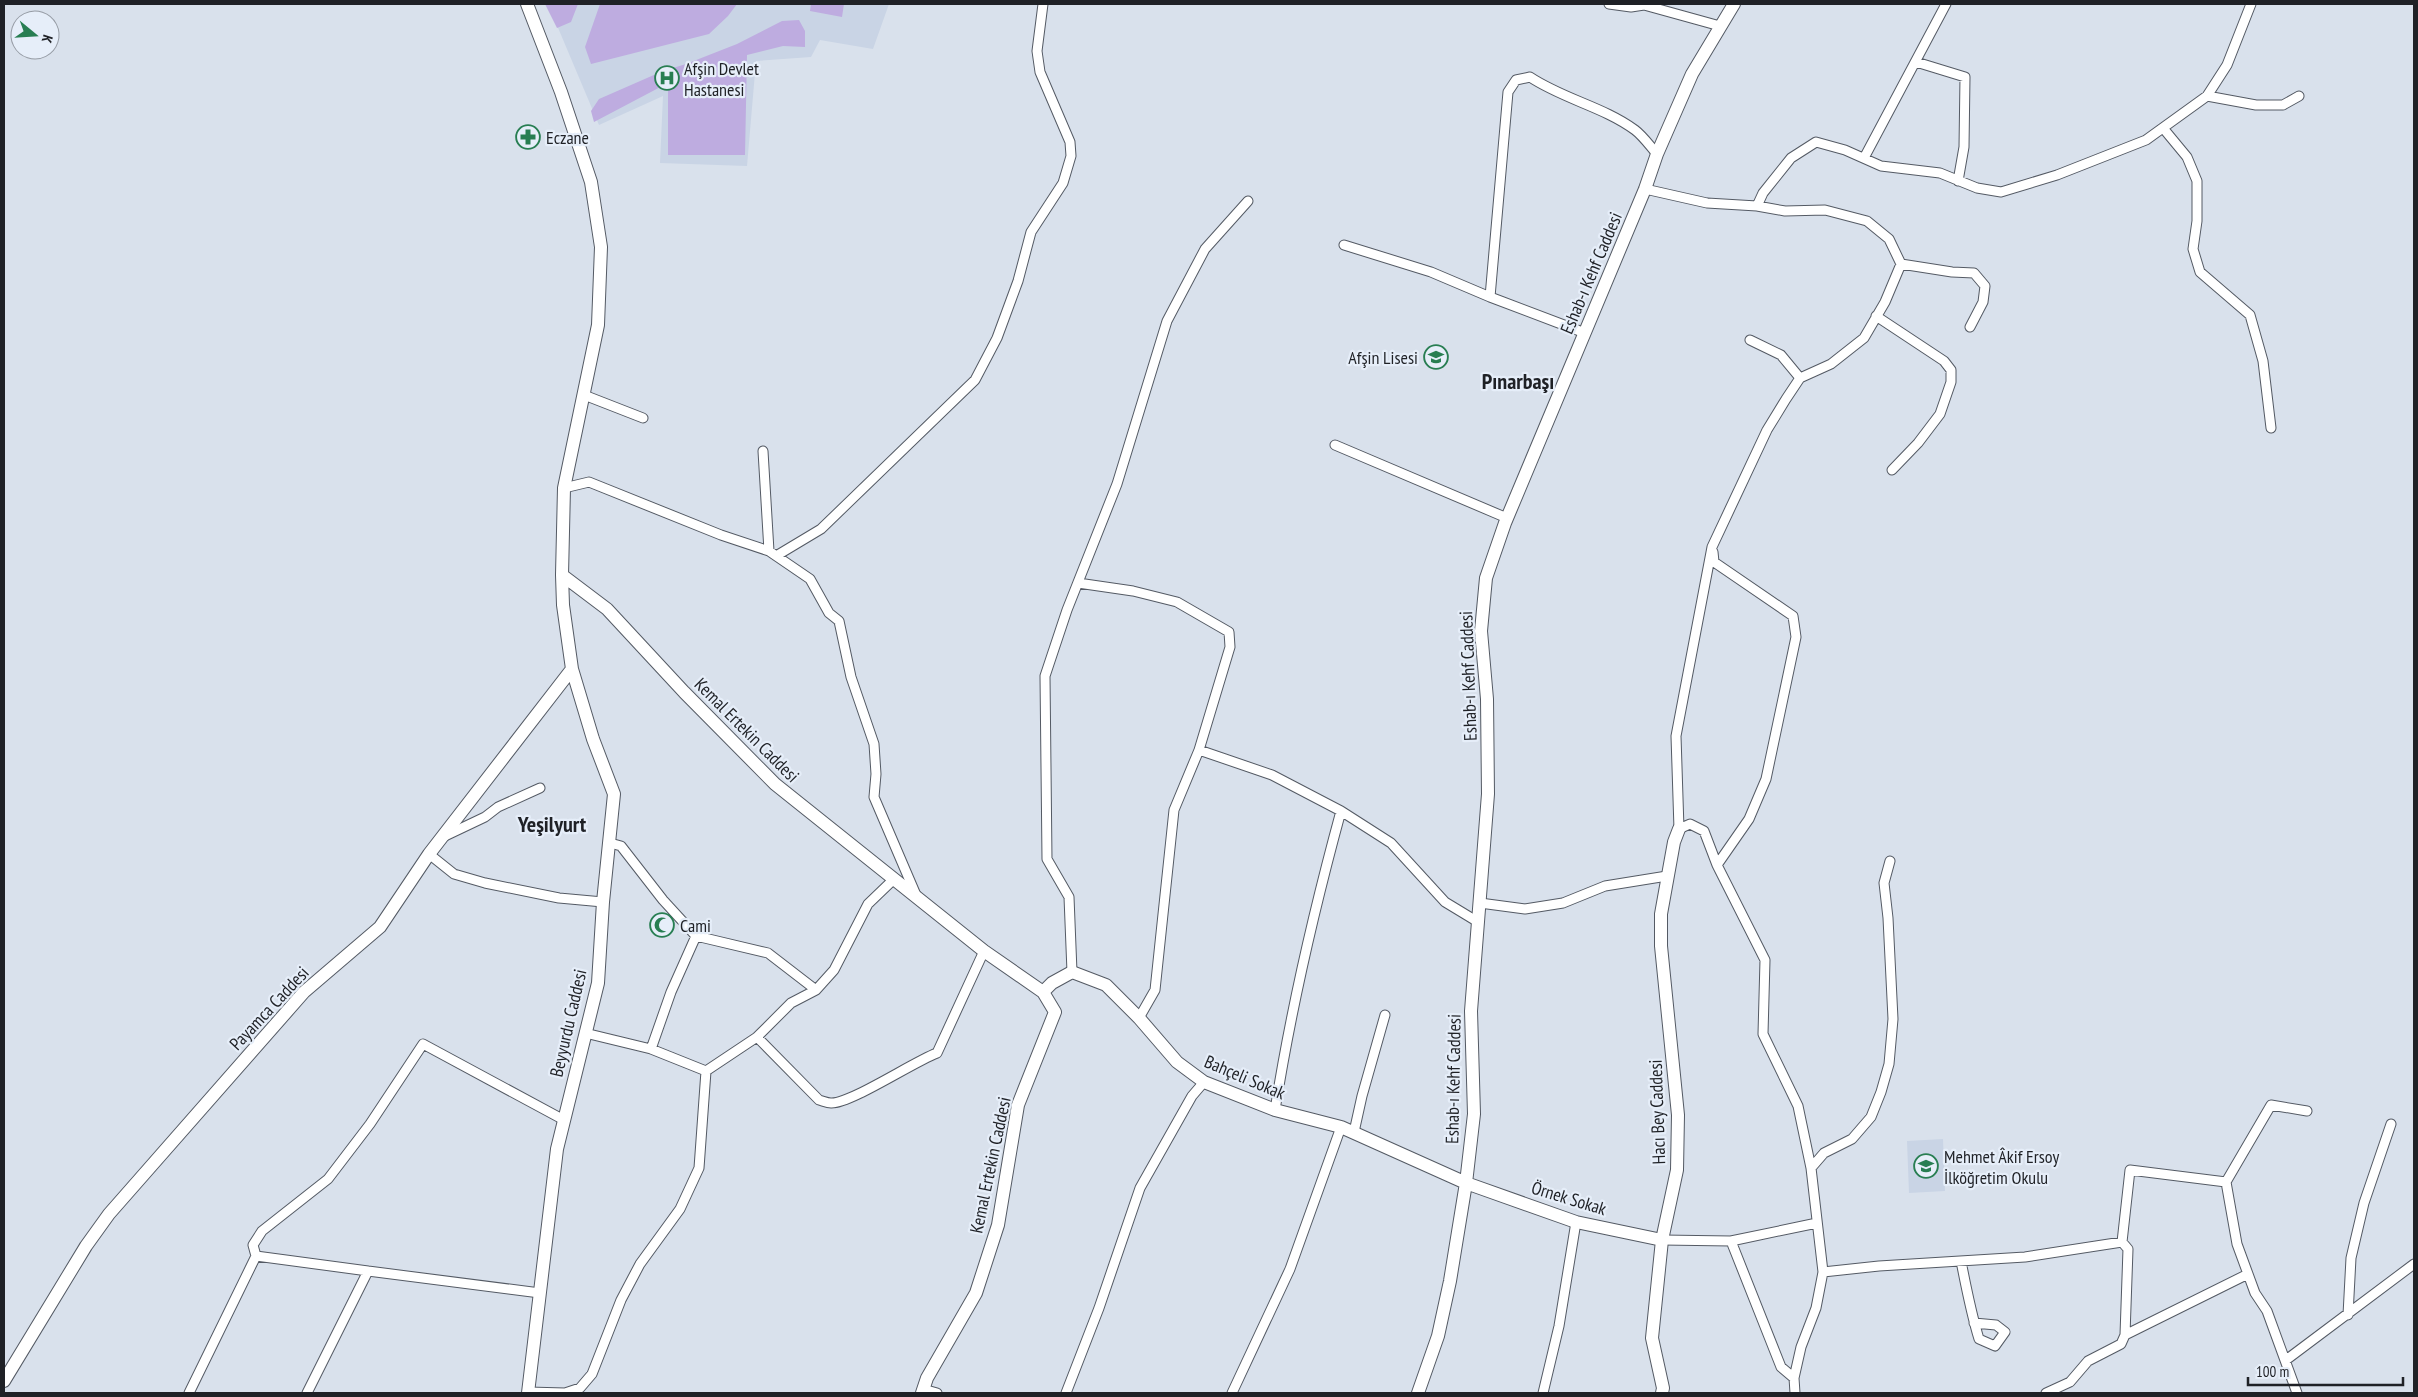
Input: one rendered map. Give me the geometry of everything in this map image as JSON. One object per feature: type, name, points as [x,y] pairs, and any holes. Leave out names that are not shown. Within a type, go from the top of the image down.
[{"type":"street","points":[[527,4],[561,92],[591,182],[601,247],[598,324],[564,488],[562,575]]},
{"type":"street","points":[[772,553],[821,528],[976,380],[998,338],[1018,281],[1031,232],[1063,184],[1071,156],[1070,142],[1040,72],[1037,51],[1043,4]]},
{"type":"street","points":[[1609,4],[1632,7],[1644,5],[1720,26]]},
{"type":"street","name":"Eshab-ı Kehf Caddesi","points":[[1418,1393],[1438,1336],[1450,1282],[1466,1183],[1474,1114],[1472,1011],[1488,794],[1487,699],[1481,630],[1486,578],[1507,518],[1645,189],[1657,154],[1692,74],[1734,4]]},
{"type":"street","points":[[1864,158],[1946,4]]},
{"type":"street","points":[[1937,23],[1953,4]]},
{"type":"street","points":[[1757,206],[1763,193],[1791,158],[1816,142],[1845,150],[1882,166],[1940,173],[1977,188],[2002,192],[2057,175],[2098,157],[2120,151],[2146,140],[2207,96],[2227,65],[2251,4]]},
{"type":"street","points":[[1916,62],[1965,77],[1964,147],[1958,180]]},
{"type":"street","points":[[1490,297],[1508,92],[1516,80],[1530,77],[1548,89],[1605,114],[1636,131],[1657,154]]},
{"type":"street","points":[[2207,96],[2256,105],[2283,105],[2299,96]]},
{"type":"street","points":[[2162,128],[2187,157],[2196,181],[2197,221],[2193,249],[2200,272],[2250,315],[2263,361],[2271,428]]},
{"type":"street","points":[[1645,189],[1708,203],[1757,206],[1785,211],[1825,210],[1867,221],[1889,239],[1901,264]]},
{"type":"street","points":[[1043,992],[1052,983],[1072,972],[1069,897],[1047,858],[1045,676],[1078,582],[1117,484],[1167,321],[1205,249],[1248,201]]},
{"type":"street","points":[[1344,245],[1431,272],[1490,297],[1585,332]]},
{"type":"street","points":[[1796,1393],[1794,1378],[1801,1347],[1816,1308],[1823,1272],[1811,1168],[1798,1106],[1763,1034],[1765,960],[1717,865],[1704,831],[1690,824],[1679,829],[1676,736],[1712,547],[1767,430],[1800,378],[1830,364],[1864,338],[1901,264]]},
{"type":"street","points":[[1901,264],[1952,272],[1974,273],[1985,286],[1983,302],[1970,327]]},
{"type":"street","points":[[1876,316],[1944,362],[1951,370],[1952,382],[1940,414],[1918,443],[1892,470]]},
{"type":"street","points":[[1750,340],[1781,355],[1800,378]]},
{"type":"street","points":[[584,395],[643,418]]},
{"type":"street","points":[[1335,445],[1507,518]]},
{"type":"street","points":[[763,452],[772,553]]},
{"type":"street","points":[[564,488],[589,482],[721,535],[772,553],[810,579],[829,613],[839,621],[852,677],[874,744],[876,774],[874,797],[916,896]]},
{"type":"street","points":[[1712,547],[1714,562],[1793,616],[1796,637],[1766,779],[1749,819],[1717,865]]},
{"type":"street","name":"Beyyurdu Caddesi","points":[[528,1393],[557,1148],[598,983],[603,902],[614,794],[593,739],[572,669],[563,605],[562,575]]},
{"type":"street","name":"Kemal Ertekin Caddesi","points":[[562,575],[607,609],[684,692],[775,784],[984,951],[1043,992],[1055,1012],[1018,1105],[998,1225],[976,1293],[927,1378],[922,1391]]},
{"type":"street","points":[[1078,582],[1133,591],[1177,602],[1229,632],[1230,646],[1199,750],[1174,810],[1156,990],[1139,1018]]},
{"type":"street","name":"Payamca Caddesi","points":[[4,1381],[86,1246],[109,1214],[304,992],[380,927],[429,854],[572,669]]},
{"type":"street","points":[[1199,750],[1272,775],[1341,811],[1391,843],[1445,902],[1478,922]]},
{"type":"street","points":[[442,837],[485,817],[498,807],[540,788]]},
{"type":"street","points":[[1275,1110],[1284,1054],[1314,908],[1341,811]]},
{"type":"street","name":"Hacı Bey Caddesi","points":[[1666,1391],[1652,1338],[1662,1240],[1677,1170],[1678,1116],[1661,946],[1661,914],[1674,842],[1679,829]]},
{"type":"street","points":[[610,843],[621,846],[663,900],[696,936],[768,952],[816,990]]},
{"type":"street","points":[[429,854],[454,874],[559,898],[603,902]]},
{"type":"street","points":[[1811,1168],[1824,1153],[1852,1139],[1871,1117],[1889,1064],[1892,1019],[1890,958],[1884,883],[1890,861]]},
{"type":"street","points":[[1480,903],[1525,909],[1563,903],[1605,886],[1668,876]]},
{"type":"street","points":[[706,1071],[757,1037],[791,1003],[816,990],[834,970],[868,904],[894,879]]},
{"type":"street","points":[[651,1049],[671,992],[696,936]]},
{"type":"street","points":[[757,1037],[820,1100],[832,1103],[858,1094],[919,1060],[937,1053],[984,951]]},
{"type":"street","name":"Bahçeli Sokak","points":[[1072,972],[1106,985],[1139,1018],[1177,1062],[1204,1082],[1275,1110],[1354,1132],[1466,1183]]},
{"type":"street","points":[[1354,1132],[1385,1015]]},
{"type":"street","points":[[585,1033],[651,1049],[706,1071]]},
{"type":"street","points":[[189,1393],[256,1256],[253,1245],[262,1231],[328,1179],[370,1124],[423,1044],[564,1120]]},
{"type":"street","points":[[528,1393],[565,1393],[580,1388],[592,1374],[628,1286],[640,1264],[680,1209],[698,1168],[706,1071]]},
{"type":"street","points":[[1066,1393],[1099,1308],[1140,1188],[1192,1096],[1204,1082]]},
{"type":"street","points":[[2297,1393],[2267,1311],[2255,1293],[2237,1244],[2226,1182],[2271,1105],[2307,1111]]},
{"type":"street","points":[[2348,1315],[2351,1258],[2364,1203],[2391,1124]]},
{"type":"street","points":[[1232,1393],[1290,1269],[1341,1127]]},
{"type":"street","points":[[2046,1393],[2070,1382],[2088,1360],[2122,1344],[2125,1335],[2128,1250],[2122,1242],[2130,1170],[2226,1182]]},
{"type":"street","name":"Örnek Sokak","points":[[1466,1183],[1576,1222],[1662,1240]]},
{"type":"street","points":[[1543,1393],[1559,1326],[1576,1222]]},
{"type":"street","points":[[1662,1240],[1731,1241],[1817,1223]]},
{"type":"street","points":[[1731,1241],[1781,1367],[1794,1378]]},
{"type":"street","points":[[1823,1272],[1961,1260],[2025,1257],[2122,1242]]},
{"type":"street","points":[[256,1256],[540,1293]]},
{"type":"street","points":[[1961,1260],[1974,1323],[1979,1339],[1995,1346],[2005,1332],[1998,1321],[1974,1323]]},
{"type":"street","points":[[2286,1360],[2414,1264]]},
{"type":"street","points":[[307,1393],[368,1271]]},
{"type":"street","points":[[2125,1335],[2248,1274]]},
{"type":"street","points":[[922,1391],[938,1393]]},
{"type":"shaded area","points":[[545,4],[578,4],[571,22],[557,28]]},
{"type":"shaded area","name":"Afşin Devlet Hastanesi","points":[[548,4],[889,4],[873,49],[820,40],[811,57],[756,61],[747,166],[660,163],[663,96],[599,125]]},
{"type":"shaded area","points":[[600,4],[737,4],[728,16],[709,34],[591,64],[585,47]]},
{"type":"shaded area","points":[[811,4],[844,4],[842,17],[810,11]]},
{"type":"shaded area","points":[[799,20],[805,31],[805,47],[783,46],[747,55],[745,155],[668,155],[668,83],[594,122],[591,111],[599,99],[663,71],[737,44],[782,21]]},
{"type":"shaded area","name":"Mehmet Âkif Ersoy İlköğretim Okulu","points":[[1943,1139],[1945,1191],[1909,1193],[1907,1141]]},
{"type":"place","name":"Afşin Devlet Hastanesi","points":[[667,78]]},
{"type":"place","name":"Eczane","points":[[528,137]]},
{"type":"place","name":"Afşin Lisesi","points":[[1436,357]]},
{"type":"place","name":"Cami","points":[[662,925]]},
{"type":"place","name":"Mehmet Âkif Ersoy İlköğretim Okulu","points":[[1926,1166]]},
{"type":"district","name":"Pınarbaşı","points":[[1518,381]]},
{"type":"district","name":"Yeşilyurt","points":[[552,824]]}]
